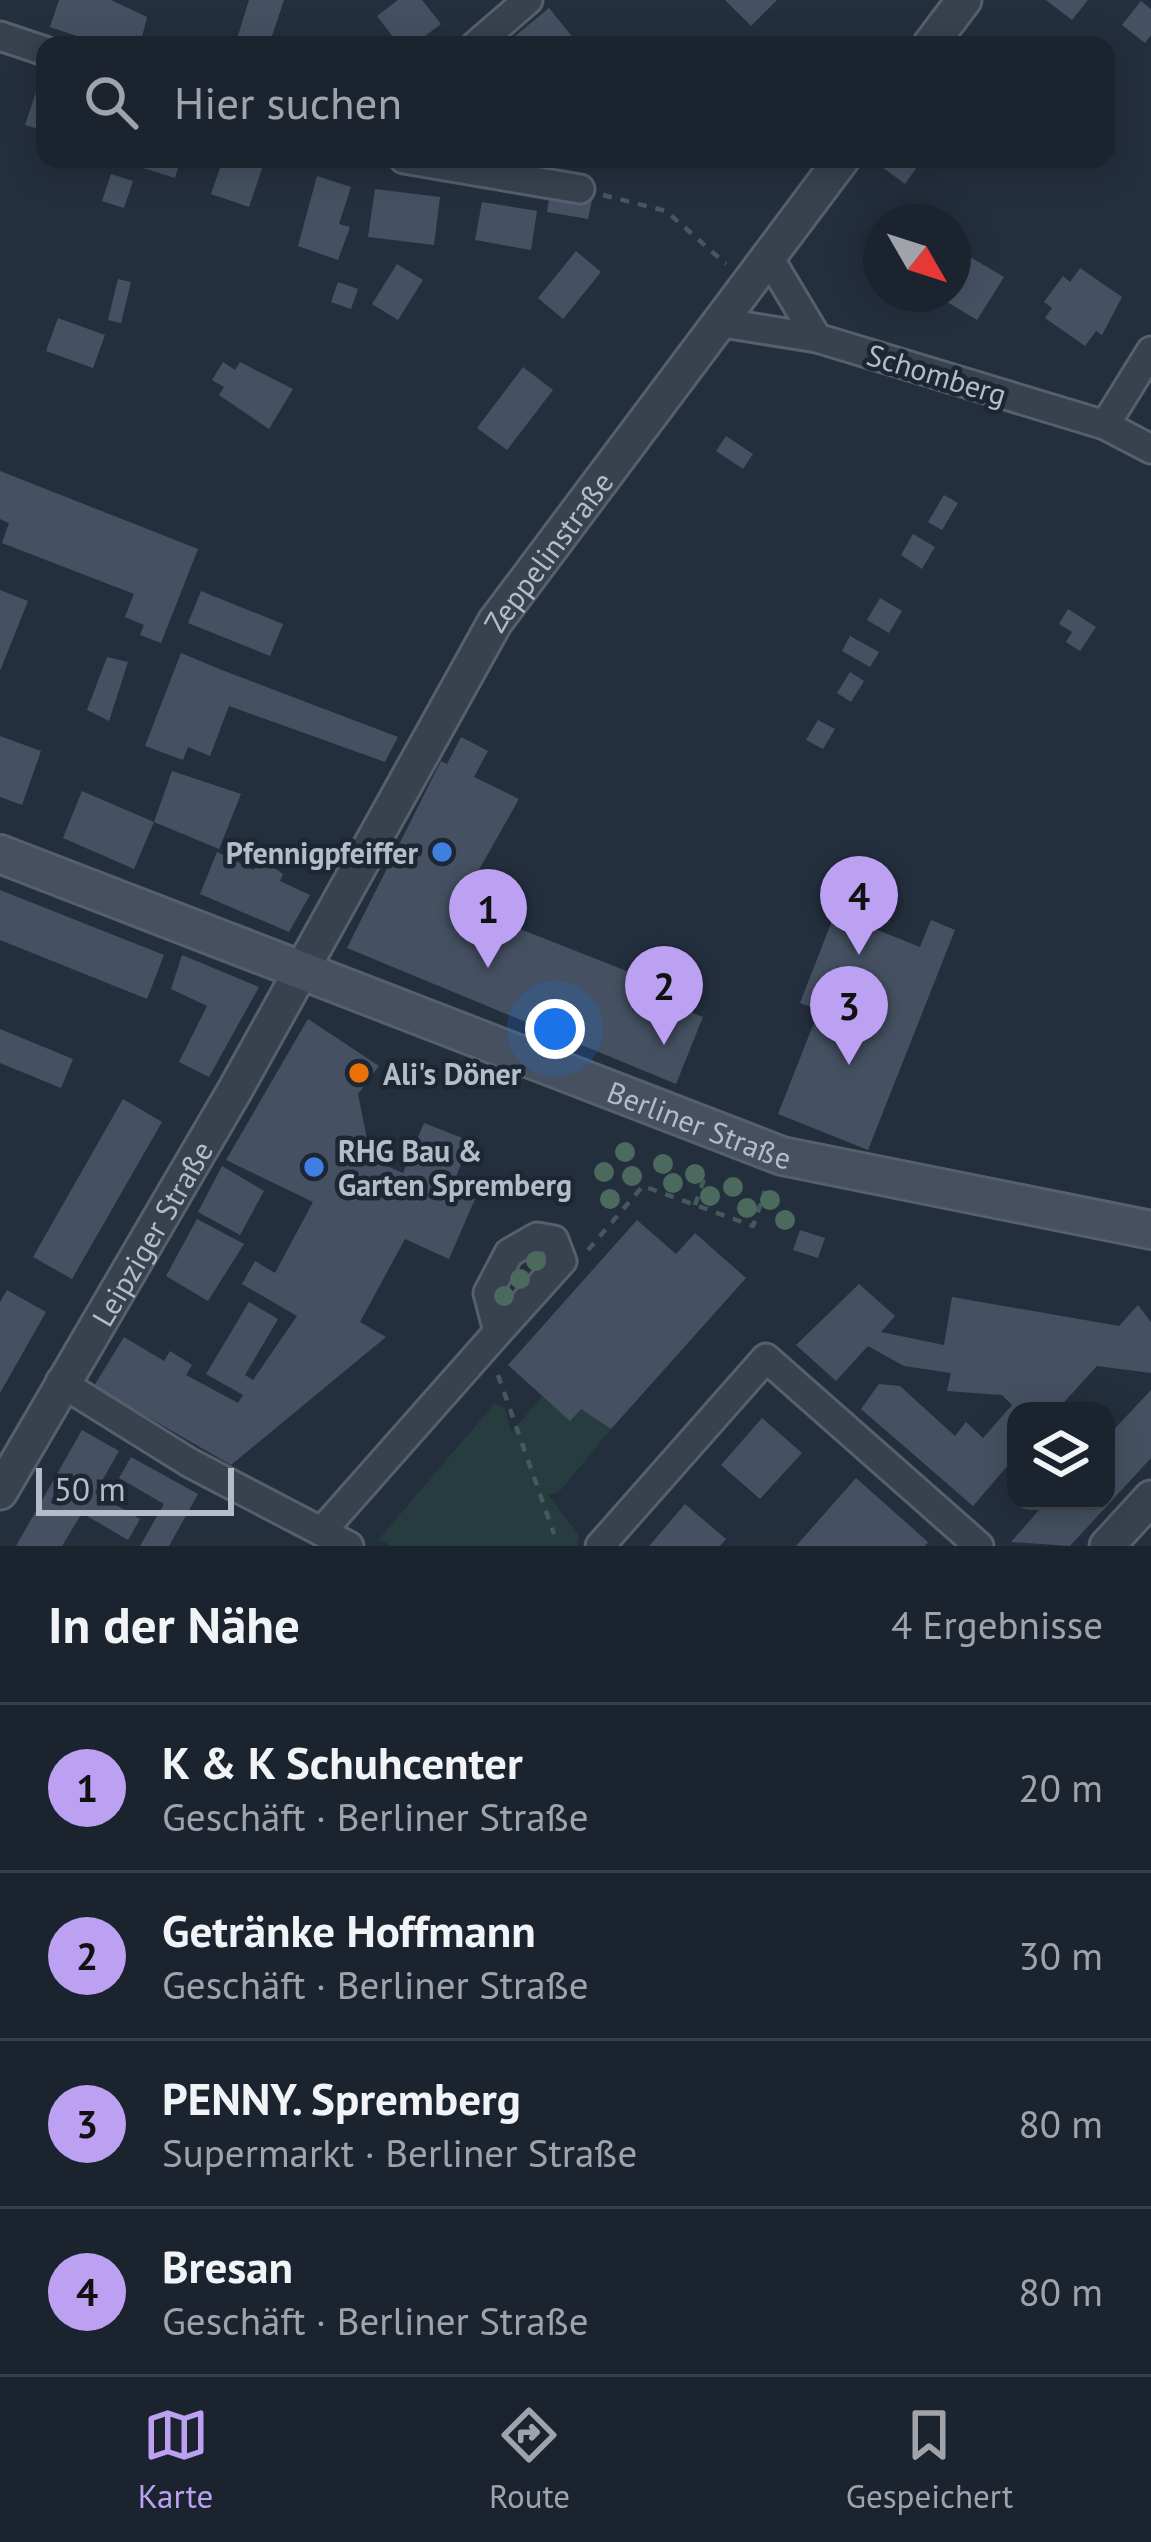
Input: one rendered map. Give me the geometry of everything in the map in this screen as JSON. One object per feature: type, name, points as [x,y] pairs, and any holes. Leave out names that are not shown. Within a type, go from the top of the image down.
[{"type":"main road","name":"Berliner Straße","points":[[0,854],[300,974],[782,1156],[1151,1230]]},
{"type":"street","points":[[486,36],[528,0]]},
{"type":"street","points":[[937,36],[964,0]]},
{"type":"street","points":[[0,36],[36,48]]},
{"type":"street","points":[[457,168],[580,189]]},
{"type":"street","name":"Zeppelinstraße","points":[[300,974],[495,622],[835,168]]},
{"type":"street","points":[[768,256],[817,338]]},
{"type":"street","name":"Schomberg","points":[[717,322],[817,338],[1105,425],[1151,449]]},
{"type":"street","points":[[1105,425],[1151,351]]},
{"type":"street","name":"Leipziger Straße","points":[[0,1492],[300,974]]},
{"type":"street","points":[[322,1531],[562,1261],[560,1246],[546,1236],[519,1244],[509,1253],[488,1294],[492,1338]]},
{"type":"street","points":[[599,1546],[766,1358],[979,1546]]},
{"type":"street","points":[[60,1382],[190,1463],[350,1546]]},
{"type":"street","points":[[1107,1546],[1151,1498]]},
{"type":"path","points":[[580,189],[665,211],[730,268]]},
{"type":"path","points":[[695,1205],[707,1171]]},
{"type":"path","points":[[562,1261],[582,1257],[643,1186],[753,1226],[765,1191]]},
{"type":"path","points":[[492,1338],[554,1534]]},
{"type":"green space","points":[[543,1396],[570,1420],[581,1409],[611,1429],[559,1492],[548,1495],[579,1535],[577,1546],[391,1546],[379,1539],[495,1403],[505,1408],[511,1432]]},
{"type":"building","points":[[59,0],[111,0],[147,17],[142,36],[76,36],[50,27]]},
{"type":"building","points":[[249,0],[284,0],[272,36],[238,36]]},
{"type":"building","points":[[398,0],[422,0],[441,24],[425,36],[392,36],[377,16]]},
{"type":"building","points":[[725,0],[777,0],[751,26]]},
{"type":"building","points":[[1046,0],[1088,0],[1072,20]]},
{"type":"building","points":[[1141,1],[1151,9],[1151,35],[1145,43],[1122,25]]},
{"type":"building","points":[[549,8],[572,36],[515,36]]},
{"type":"building","points":[[36,92],[36,128],[25,125]]},
{"type":"building","points":[[143,168],[178,168],[175,178]]},
{"type":"building","points":[[220,168],[262,168],[249,207],[211,194]]},
{"type":"building","points":[[883,168],[916,168],[905,184]]},
{"type":"building","points":[[111,174],[133,181],[124,208],[102,201]]},
{"type":"building","points":[[317,176],[351,187],[339,224],[350,227],[338,260],[298,246]]},
{"type":"building","points":[[551,188],[593,195],[588,219],[547,212]]},
{"type":"building","points":[[375,189],[440,197],[434,245],[368,237]]},
{"type":"building","points":[[482,202],[537,211],[531,250],[475,240]]},
{"type":"building","points":[[576,251],[601,272],[563,319],[538,298]]},
{"type":"building","points":[[971,258],[1004,277],[977,320],[964,312],[971,312]]},
{"type":"building","points":[[397,264],[423,280],[398,320],[372,304]]},
{"type":"building","points":[[1080,268],[1122,297],[1102,335],[1096,331],[1085,346],[1045,318],[1052,308],[1044,302],[1063,276],[1070,282]]},
{"type":"building","points":[[118,279],[131,282],[121,323],[108,320]]},
{"type":"building","points":[[338,282],[358,289],[351,309],[331,302]]},
{"type":"building","points":[[58,318],[105,335],[93,368],[46,351]]},
{"type":"building","points":[[223,362],[235,370],[240,362],[293,389],[269,429],[219,395],[224,387],[212,380]]},
{"type":"building","points":[[523,367],[553,390],[507,450],[477,428]]},
{"type":"building","points":[[726,436],[753,454],[743,469],[716,451]]},
{"type":"building","points":[[0,471],[198,549],[161,643],[140,635],[144,625],[125,617],[134,594],[2,543],[9,523],[0,519]]},
{"type":"building","points":[[944,495],[958,503],[942,530],[928,522]]},
{"type":"building","points":[[913,534],[935,547],[922,569],[901,555]]},
{"type":"building","points":[[0,590],[28,601],[0,671]]},
{"type":"building","points":[[201,591],[283,624],[270,656],[188,623]]},
{"type":"building","points":[[880,598],[902,611],[889,633],[867,620]]},
{"type":"building","points":[[1068,609],[1096,627],[1080,651],[1066,642],[1072,632],[1059,624]]},
{"type":"building","points":[[850,636],[879,652],[870,667],[842,651]]},
{"type":"building","points":[[181,653],[398,737],[385,762],[229,706],[210,756],[188,747],[183,760],[145,746]]},
{"type":"building","points":[[107,657],[128,662],[109,721],[87,710]]},
{"type":"building","points":[[850,672],[864,681],[851,702],[837,693]]},
{"type":"building","points":[[818,720],[835,729],[823,749],[806,740]]},
{"type":"building","points":[[0,736],[41,751],[22,805],[0,797]]},
{"type":"building","points":[[461,737],[488,751],[474,777],[519,799],[459,905],[690,996],[685,1010],[703,1017],[676,1084],[347,948],[441,761],[447,764]]},
{"type":"building","points":[[172,771],[241,794],[219,849],[154,822]]},
{"type":"building","points":[[82,791],[154,822],[134,869],[63,838]]},
{"type":"building","points":[[217,852],[254,870],[260,858],[283,874],[280,881],[310,895],[289,932],[200,894]]},
{"type":"building","points":[[0,890],[164,955],[147,999],[0,940]]},
{"type":"building","points":[[835,913],[920,947],[931,920],[955,930],[868,1150],[778,1114],[819,1010],[800,1003]]},
{"type":"building","points":[[182,955],[259,987],[209,1077],[179,1062],[207,1006],[171,989]]},
{"type":"building","name":"RHG Bau & Garten Spremberg","points":[[308,1019],[379,1066],[358,1094],[371,1159],[403,1173],[424,1123],[470,1141],[451,1190],[475,1199],[449,1259],[405,1239],[360,1322],[386,1337],[231,1465],[94,1386],[124,1337],[164,1361],[170,1351],[192,1365],[186,1375],[238,1403],[243,1395],[206,1374],[249,1302],[278,1319],[245,1375],[253,1380],[297,1316],[242,1284],[255,1261],[275,1273],[313,1202],[226,1160]]},
{"type":"building","points":[[0,1029],[73,1059],[61,1088],[0,1063]]},
{"type":"building","points":[[123,1099],[162,1122],[72,1279],[33,1257]]},
{"type":"building","points":[[222,1166],[264,1191],[240,1235],[198,1212]]},
{"type":"building","points":[[197,1219],[244,1244],[208,1301],[166,1276]]},
{"type":"building","points":[[637,1220],[676,1254],[695,1233],[746,1278],[611,1429],[581,1409],[570,1421],[508,1365]]},
{"type":"building","points":[[800,1230],[825,1238],[818,1258],[793,1250]]},
{"type":"building","points":[[859,1284],[895,1316],[881,1332],[944,1345],[952,1297],[1119,1326],[1138,1305],[1151,1322],[1151,1373],[1097,1366],[1064,1402],[1009,1402],[1002,1395],[947,1391],[951,1373],[904,1366],[868,1346],[836,1381],[796,1345]]},
{"type":"building","points":[[7,1290],[46,1312],[0,1393],[0,1302]]},
{"type":"building","points":[[879,1384],[900,1386],[955,1436],[966,1422],[983,1438],[1007,1411],[1007,1466],[973,1506],[861,1409]]},
{"type":"building","points":[[1151,1390],[1151,1458],[1115,1497],[1115,1428]]},
{"type":"building","points":[[762,1418],[802,1453],[760,1499],[721,1465]]},
{"type":"building","points":[[82,1430],[119,1451],[95,1493],[140,1519],[128,1540],[82,1513],[62,1546],[16,1546]]},
{"type":"building","points":[[131,1457],[198,1494],[169,1546],[140,1546],[164,1504],[119,1478]]},
{"type":"building","points":[[856,1478],[928,1542],[925,1546],[796,1546]]},
{"type":"building","points":[[685,1504],[726,1539],[720,1546],[649,1546]]},
{"type":"building","points":[[1039,1510],[1103,1510],[1070,1546],[1011,1542]]},
{"type":"place","name":"Pfennigpfeiffer","points":[[442,852]]},
{"type":"place","name":"Bresan","points":[[859,955]]},
{"type":"place","name":"K & K Schuhcenter","points":[[488,968]]},
{"type":"place","name":"Getränke Hoffmann","points":[[664,1045]]},
{"type":"place","name":"PENNY. Spremberg","points":[[849,1065]]},
{"type":"place","name":"Ali's Döner","points":[[359,1073]]},
{"type":"place","name":"RHG Bau & Garten Spremberg","points":[[314,1167]]}]
